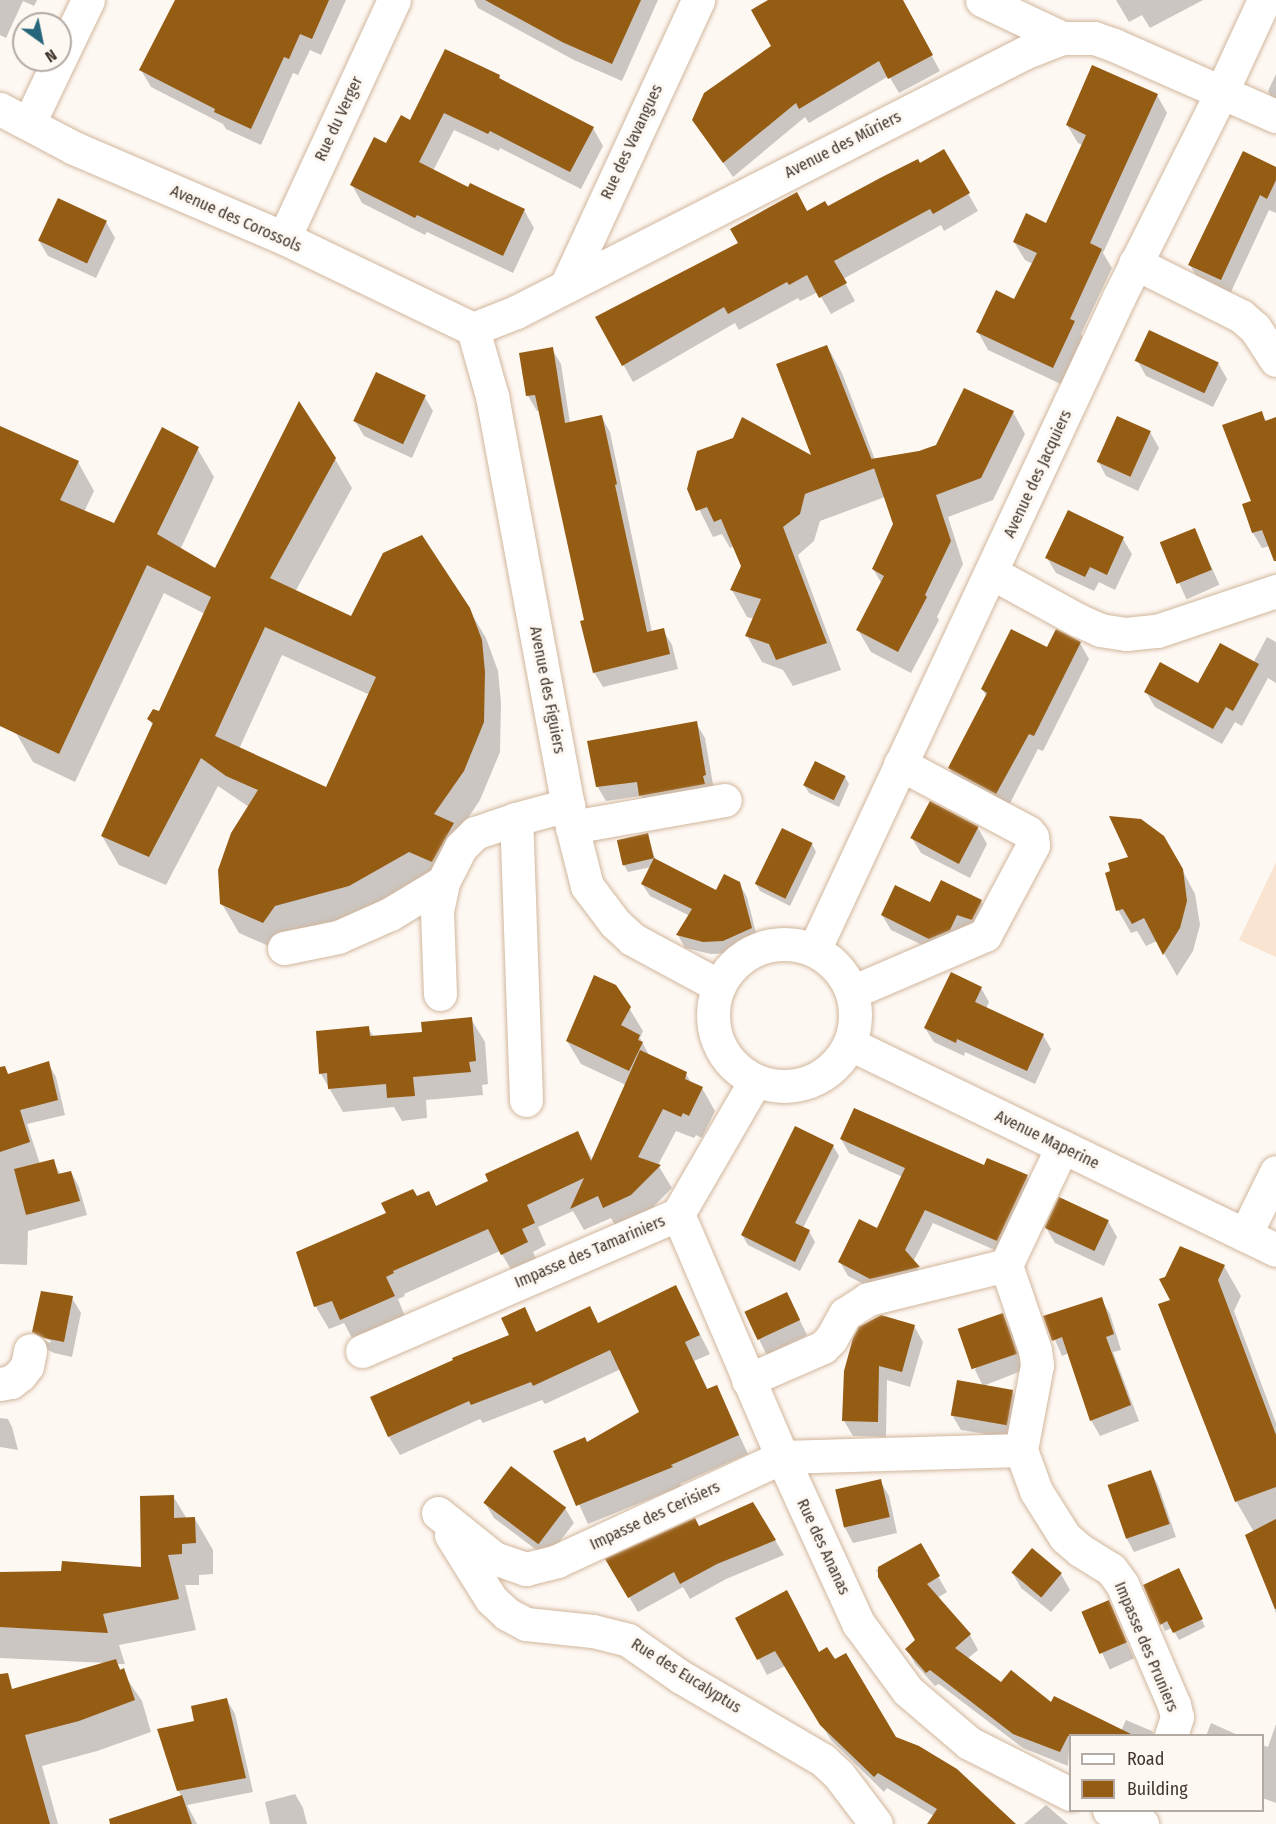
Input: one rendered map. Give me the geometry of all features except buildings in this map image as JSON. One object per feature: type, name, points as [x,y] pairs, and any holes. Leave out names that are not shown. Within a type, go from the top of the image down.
[{"type":"street","points":[[72,34],[88,0]]},
{"type":"street","name":"Rue du Verger","points":[[284,238],[394,0]]},
{"type":"street","name":"Rue des Vavangues","points":[[567,284],[698,0]]},
{"type":"street","points":[[982,0],[1062,38]]},
{"type":"street","name":"Avenue des Jacquiers","points":[[814,950],[1135,263],[1222,91],[1264,0]]},
{"type":"street","name":"Avenue des Mûriers","points":[[472,329],[516,312],[1024,53],[1062,38],[1094,38],[1276,116]]},
{"type":"street","points":[[14,116],[50,72]]},
{"type":"street","name":"Avenue des Corossols","points":[[14,116],[74,148],[284,238],[472,329]]},
{"type":"street","points":[[1135,263],[1241,316],[1255,328],[1276,360]]},
{"type":"street","name":"Avenue des Figuiers","points":[[472,329],[492,396],[570,816],[587,886],[615,924],[632,939],[719,986]]},
{"type":"street","points":[[992,573],[1078,620],[1100,630],[1126,634],[1157,631],[1276,591]]},
{"type":"street","points":[[852,992],[985,935],[1033,845],[1032,837],[1028,832],[900,764]]},
{"type":"street","points":[[440,994],[437,911],[443,882],[461,847],[475,833],[516,819],[570,816],[725,800]]},
{"type":"street","points":[[516,819],[526,1100]]},
{"type":"street","points":[[284,948],[338,937],[390,914],[443,882]]},
{"type":"street","points":[[793,944],[814,950],[831,960],[844,975],[852,992],[856,1009],[850,1044],[837,1063],[820,1077],[799,1085],[788,1086],[755,1081],[736,1068],[729,1060],[722,1051],[714,1030],[713,1008],[719,986],[731,968],[749,953],[793,944]]},
{"type":"street","name":"Avenue Maperine","points":[[850,1044],[1276,1250]]},
{"type":"street","name":"Impasse des Tamariniers","points":[[362,1351],[678,1214],[755,1081]]},
{"type":"street","points":[[782,1457],[1021,1450],[1035,1379],[1036,1357],[1006,1265],[1062,1147]]},
{"type":"street","points":[[1245,1235],[1276,1172]]},
{"type":"street","name":"Rue des Ananas","points":[[678,1214],[748,1380],[858,1623],[909,1691],[969,1743],[1069,1793]]},
{"type":"street","points":[[748,1380],[823,1347],[831,1339],[845,1314],[868,1299],[1006,1265]]},
{"type":"street","points":[[0,1384],[11,1382],[20,1376],[27,1366],[30,1350]]},
{"type":"street","name":"Impasse des Pruniers","points":[[1021,1450],[1036,1491],[1065,1537],[1080,1550],[1111,1569],[1122,1584],[1174,1705],[1177,1717],[1172,1734]]},
{"type":"street","name":"Impasse des Cerisiers","points":[[438,1513],[494,1558],[526,1569],[557,1561],[782,1457]]},
{"type":"street","name":"Rue des Eucalyptus","points":[[438,1513],[491,1599],[507,1614],[526,1624],[593,1631],[628,1640],[681,1677],[824,1760],[839,1775],[876,1824]]},
{"type":"shaded area","points":[[1276,862],[1276,957],[1239,940]]}]
